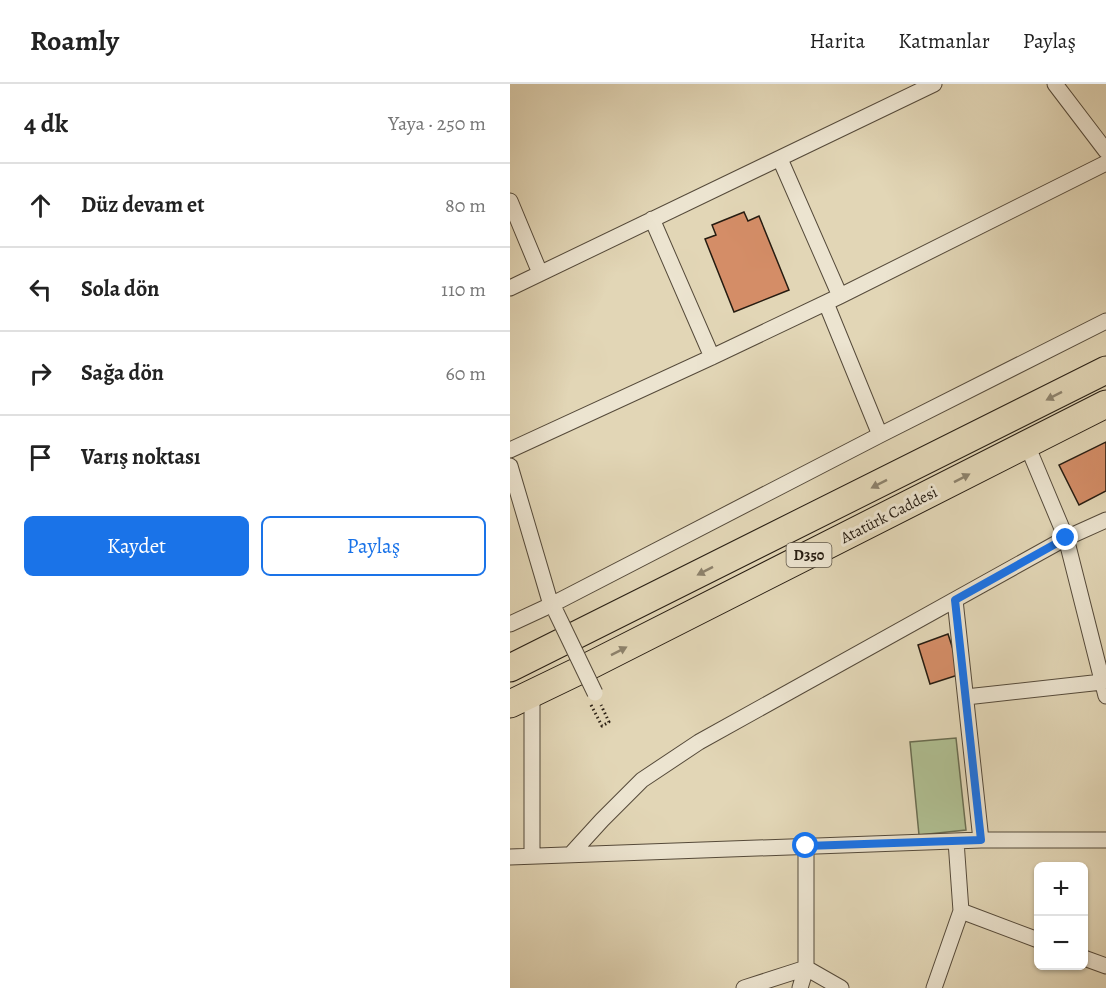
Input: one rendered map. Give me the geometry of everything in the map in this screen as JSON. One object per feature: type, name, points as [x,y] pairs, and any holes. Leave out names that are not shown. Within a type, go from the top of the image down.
[{"type":"highway","name":"Atatürk Caddesi","points":[[510,668],[1106,370]]},
{"type":"highway","name":"Atatürk Caddesi","points":[[521,699],[1106,404]]},
{"type":"street","points":[[510,288],[934,84]]},
{"type":"street","points":[[1054,84],[1106,152]]},
{"type":"street","points":[[780,159],[880,435]]},
{"type":"street","points":[[510,450],[833,300],[1106,163]]},
{"type":"street","points":[[510,201],[540,273]]},
{"type":"street","points":[[652,219],[712,357]]},
{"type":"street","points":[[510,624],[554,609],[880,435],[1106,321]]},
{"type":"street","points":[[966,697],[1104,689],[1066,538],[1027,445]]},
{"type":"street","points":[[510,466],[554,609],[593,698]]},
{"type":"street","points":[[571,854],[642,780],[689,748],[1066,538],[1106,520]]},
{"type":"street","points":[[955,600],[981,840]]},
{"type":"street","points":[[521,699],[532,856]]},
{"type":"street","points":[[510,857],[981,840],[1106,840]]},
{"type":"street","points":[[934,988],[962,911],[956,841]]},
{"type":"street","points":[[800,988],[806,968],[806,846]]},
{"type":"street","points":[[962,911],[1034,938]]},
{"type":"street","points":[[1088,960],[1106,966]]},
{"type":"street","points":[[744,988],[806,968],[841,988]]},
{"type":"path","points":[[593,698],[609,722],[602,726],[593,698]]},
{"type":"green space","points":[[956,738],[966,830],[919,835],[910,742]]},
{"type":"building","points":[[744,212],[748,221],[759,216],[789,290],[734,312],[705,239],[716,235],[712,225]]},
{"type":"building","points":[[1106,442],[1106,491],[1079,505],[1059,465]]},
{"type":"building","points":[[948,634],[961,674],[930,684],[918,645]]},
{"type":"route","points":[[806,846],[981,840],[955,600],[1066,538]]}]
